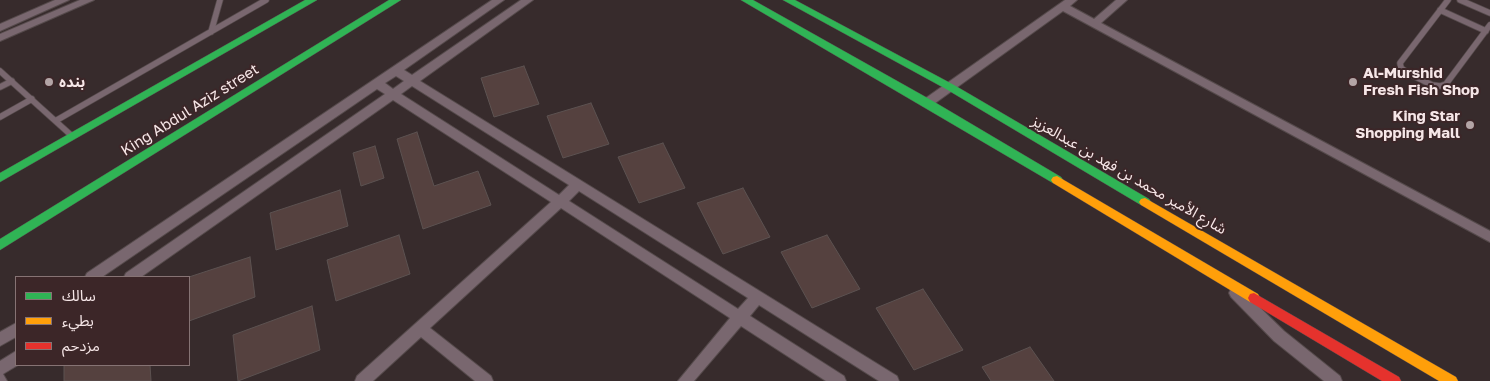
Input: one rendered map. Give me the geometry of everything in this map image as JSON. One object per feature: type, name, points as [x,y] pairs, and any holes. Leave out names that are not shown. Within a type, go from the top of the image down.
[{"type":"main road","points":[[0,178],[312,0]]},
{"type":"main road","name":"King Abdul Aziz street","points":[[0,245],[396,0]]},
{"type":"main road","points":[[746,0],[927,103],[1394,381]]},
{"type":"main road","name":"شارع الأمير محمد بن فهد بن عبدالعزيز","points":[[788,0],[950,87],[1451,381]]},
{"type":"street","points":[[0,28],[64,0]]},
{"type":"street","points":[[0,38],[89,0]]},
{"type":"street","points":[[93,276],[499,0]]},
{"type":"street","points":[[132,276],[528,0]]},
{"type":"street","points":[[1096,22],[1122,0]]},
{"type":"street","points":[[927,103],[1068,3],[1096,22],[1490,237]]},
{"type":"street","points":[[396,70],[892,381]]},
{"type":"street","points":[[376,83],[839,381]]},
{"type":"street","points":[[362,381],[578,185]]},
{"type":"street","points":[[1221,278],[1279,336],[1335,381]]},
{"type":"street","points":[[685,381],[757,297]]},
{"type":"street","points":[[420,328],[486,381]]},
{"type":"street","points":[[0,340],[15,330]]},
{"type":"street","points":[[0,369],[15,359]]},
{"type":"lane","points":[[211,32],[220,0]]},
{"type":"lane","points":[[57,120],[266,0]]},
{"type":"lane","points":[[1448,0],[1400,63],[1401,68],[1408,73],[1432,85],[1440,86],[1446,84],[1490,25]]},
{"type":"lane","points":[[1460,0],[1490,13]]},
{"type":"lane","points":[[1440,10],[1486,31]]},
{"type":"lane","points":[[0,71],[57,120],[73,137]]},
{"type":"lane","points":[[0,87],[12,81]]},
{"type":"lane","points":[[0,117],[32,99]]},
{"type":"building","points":[[524,66],[539,104],[494,117],[481,78]]},
{"type":"building","points":[[591,103],[609,144],[563,158],[547,116]]},
{"type":"building","points":[[417,132],[434,186],[478,171],[491,205],[423,229],[397,139]]},
{"type":"building","points":[[663,143],[685,188],[639,203],[618,157]]},
{"type":"building","points":[[375,146],[384,178],[361,186],[353,153]]},
{"type":"building","points":[[743,188],[770,237],[723,254],[697,203]]},
{"type":"building","points":[[340,190],[348,226],[276,250],[270,213]]},
{"type":"building","points":[[399,235],[410,274],[336,301],[327,260]]},
{"type":"building","points":[[827,235],[860,289],[812,308],[781,252]]},
{"type":"building","points":[[250,257],[255,297],[190,321],[190,277]]},
{"type":"building","points":[[923,289],[963,350],[914,370],[876,308]]},
{"type":"building","points":[[312,306],[320,350],[238,381],[233,335]]},
{"type":"building","points":[[1030,347],[1054,381],[991,381],[982,367]]},
{"type":"building","points":[[64,366],[150,366],[151,381],[64,381]]},
{"type":"traffic: fast","points":[[0,178],[312,0]]},
{"type":"traffic: fast","points":[[0,245],[396,0]]},
{"type":"traffic: fast","points":[[746,0],[927,103],[1057,180]]},
{"type":"traffic: fast","points":[[788,0],[950,87],[1145,202]]},
{"type":"traffic: slow","points":[[1057,180],[1254,298]]},
{"type":"traffic: slow","points":[[1145,202],[1451,381]]},
{"type":"traffic: jam","points":[[1254,298],[1394,381]]},
{"type":"place","name":"بنده","points":[[49,82]]},
{"type":"place","name":"Al-Murshid Fresh Fish Shop","points":[[1353,82]]},
{"type":"place","name":"King Star Shopping Mall","points":[[1470,125]]}]
